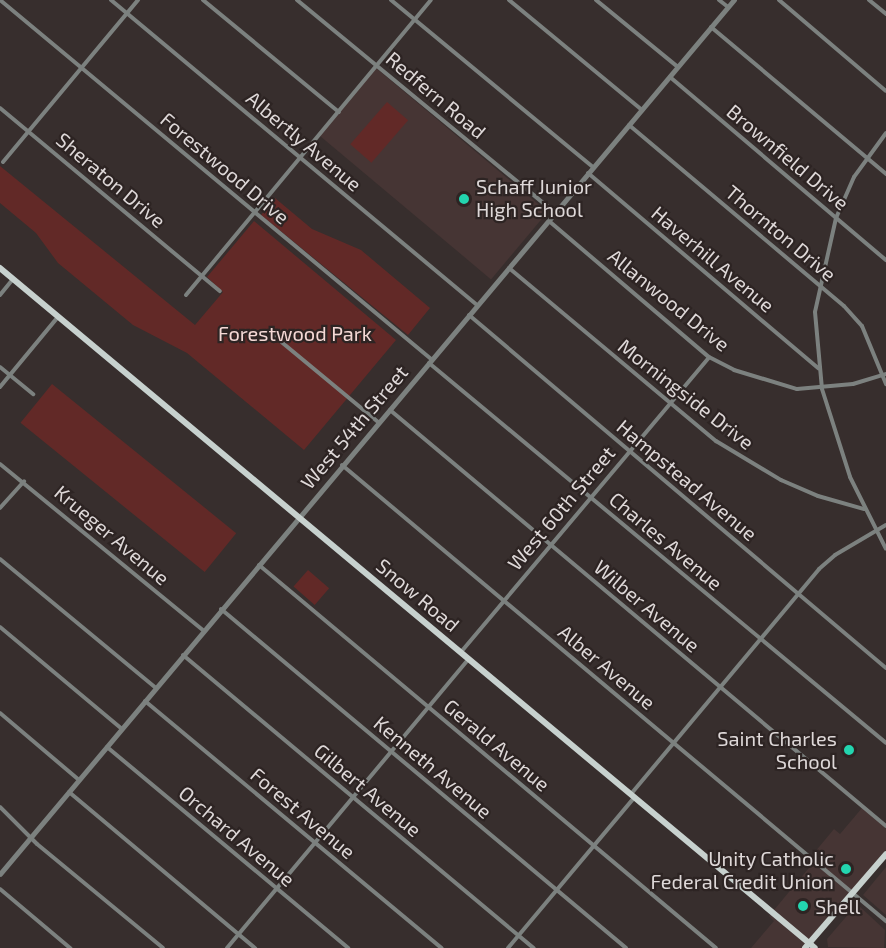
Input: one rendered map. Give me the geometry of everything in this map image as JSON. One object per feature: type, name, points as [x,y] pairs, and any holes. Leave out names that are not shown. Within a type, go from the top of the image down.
[{"type":"main road","name":"Snow Road","points":[[0,268],[810,946]]},
{"type":"main road","points":[[810,946],[886,854]]},
{"type":"street","name":"Forestwood Drive","points":[[0,0],[430,360]]},
{"type":"street","name":"Albertly Avenue","points":[[111,0],[477,305]]},
{"type":"street","points":[[3,162],[138,0]]},
{"type":"street","points":[[203,0],[339,112]]},
{"type":"street","name":"Redfern Road","points":[[297,0],[555,213]]},
{"type":"street","points":[[391,0],[593,167]]},
{"type":"street","points":[[186,295],[431,0]]},
{"type":"street","points":[[509,0],[642,110]]},
{"type":"street","points":[[596,0],[678,67]]},
{"type":"street","points":[[719,0],[728,7]]},
{"type":"street","name":"West 54th Street","points":[[0,874],[734,0]]},
{"type":"street","points":[[779,0],[886,91]]},
{"type":"street","points":[[869,0],[886,14]]},
{"type":"street","points":[[711,27],[886,174]]},
{"type":"street","name":"Brownfield Drive","points":[[670,77],[886,260]]},
{"type":"street","name":"Sheraton Drive","points":[[0,108],[220,291]]},
{"type":"street","name":"Thornton Drive","points":[[629,125],[818,284],[862,326],[885,375],[886,384]]},
{"type":"street","points":[[886,133],[866,157],[836,218],[818,284],[815,312],[818,368],[822,389],[850,477],[886,549]]},
{"type":"street","name":"Haverhill Avenue","points":[[588,173],[818,368]]},
{"type":"street","name":"Allanwood Drive","points":[[549,221],[709,357],[768,382],[822,389],[885,375]]},
{"type":"street","name":"Morningside Drive","points":[[509,268],[669,404],[750,464],[818,496],[864,508]]},
{"type":"street","points":[[0,295],[13,279]]},
{"type":"street","name":"Hampstead Avenue","points":[[469,315],[886,668]]},
{"type":"street","points":[[0,387],[58,317]]},
{"type":"street","points":[[273,335],[378,422]]},
{"type":"street","name":"West 60th Street","points":[[460,652],[709,357]]},
{"type":"street","name":"Charles Avenue","points":[[430,360],[590,497],[886,743]]},
{"type":"street","points":[[0,367],[33,394]]},
{"type":"street","name":"Wilber Avenue","points":[[389,409],[886,826]]},
{"type":"street","name":"Krueger Avenue","points":[[0,464],[24,481],[204,631]]},
{"type":"street","name":"Alber Avenue","points":[[342,465],[886,921]]},
{"type":"street","points":[[0,508],[24,481]]},
{"type":"street","points":[[508,948],[594,846],[674,743],[798,594],[835,555],[886,525]]},
{"type":"street","points":[[0,559],[156,688]]},
{"type":"street","name":"Gerald Avenue","points":[[259,565],[716,948]]},
{"type":"street","name":"Kenneth Avenue","points":[[221,609],[626,948]]},
{"type":"street","points":[[0,627],[122,729]]},
{"type":"street","name":"Gilbert Avenue","points":[[183,655],[534,948]]},
{"type":"street","points":[[227,948],[469,659]]},
{"type":"street","name":"Forest Avenue","points":[[145,700],[441,948]]},
{"type":"street","points":[[0,713],[79,780]]},
{"type":"street","name":"Orchard Avenue","points":[[107,747],[348,948]]},
{"type":"street","points":[[69,792],[255,948]]},
{"type":"street","points":[[0,807],[163,948]]},
{"type":"street","points":[[0,889],[70,948]]},
{"type":"shaded area","points":[[376,68],[548,212],[491,279],[319,135]]},
{"type":"shaded area","points":[[862,808],[886,828],[886,852],[804,948],[751,948],[774,921],[769,916],[813,863],[809,859],[834,829],[840,834]]},
{"type":"shaded area","points":[[886,867],[886,915],[863,895]]},
{"type":"shaded area","points":[[857,904],[885,930],[884,948],[828,947],[827,939]]},
{"type":"green space","points":[[387,102],[408,120],[371,163],[350,144]]},
{"type":"green space","name":"Forestwood Park","points":[[0,166],[195,325],[223,292],[207,277],[254,221],[396,340],[304,450],[187,353],[133,325],[58,263],[36,233],[0,203]]},
{"type":"green space","points":[[275,198],[312,229],[361,250],[430,308],[408,335],[261,215]]},
{"type":"green space","points":[[52,384],[236,533],[205,572],[21,423]]},
{"type":"green space","points":[[308,570],[329,588],[315,605],[294,587]]},
{"type":"place","name":"Schaff Junior High School","points":[[464,199]]},
{"type":"place","name":"Saint Charles School","points":[[849,750]]},
{"type":"place","name":"Unity Catholic Federal Credit Union","points":[[846,869]]},
{"type":"place","name":"Shell","points":[[803,906]]}]
